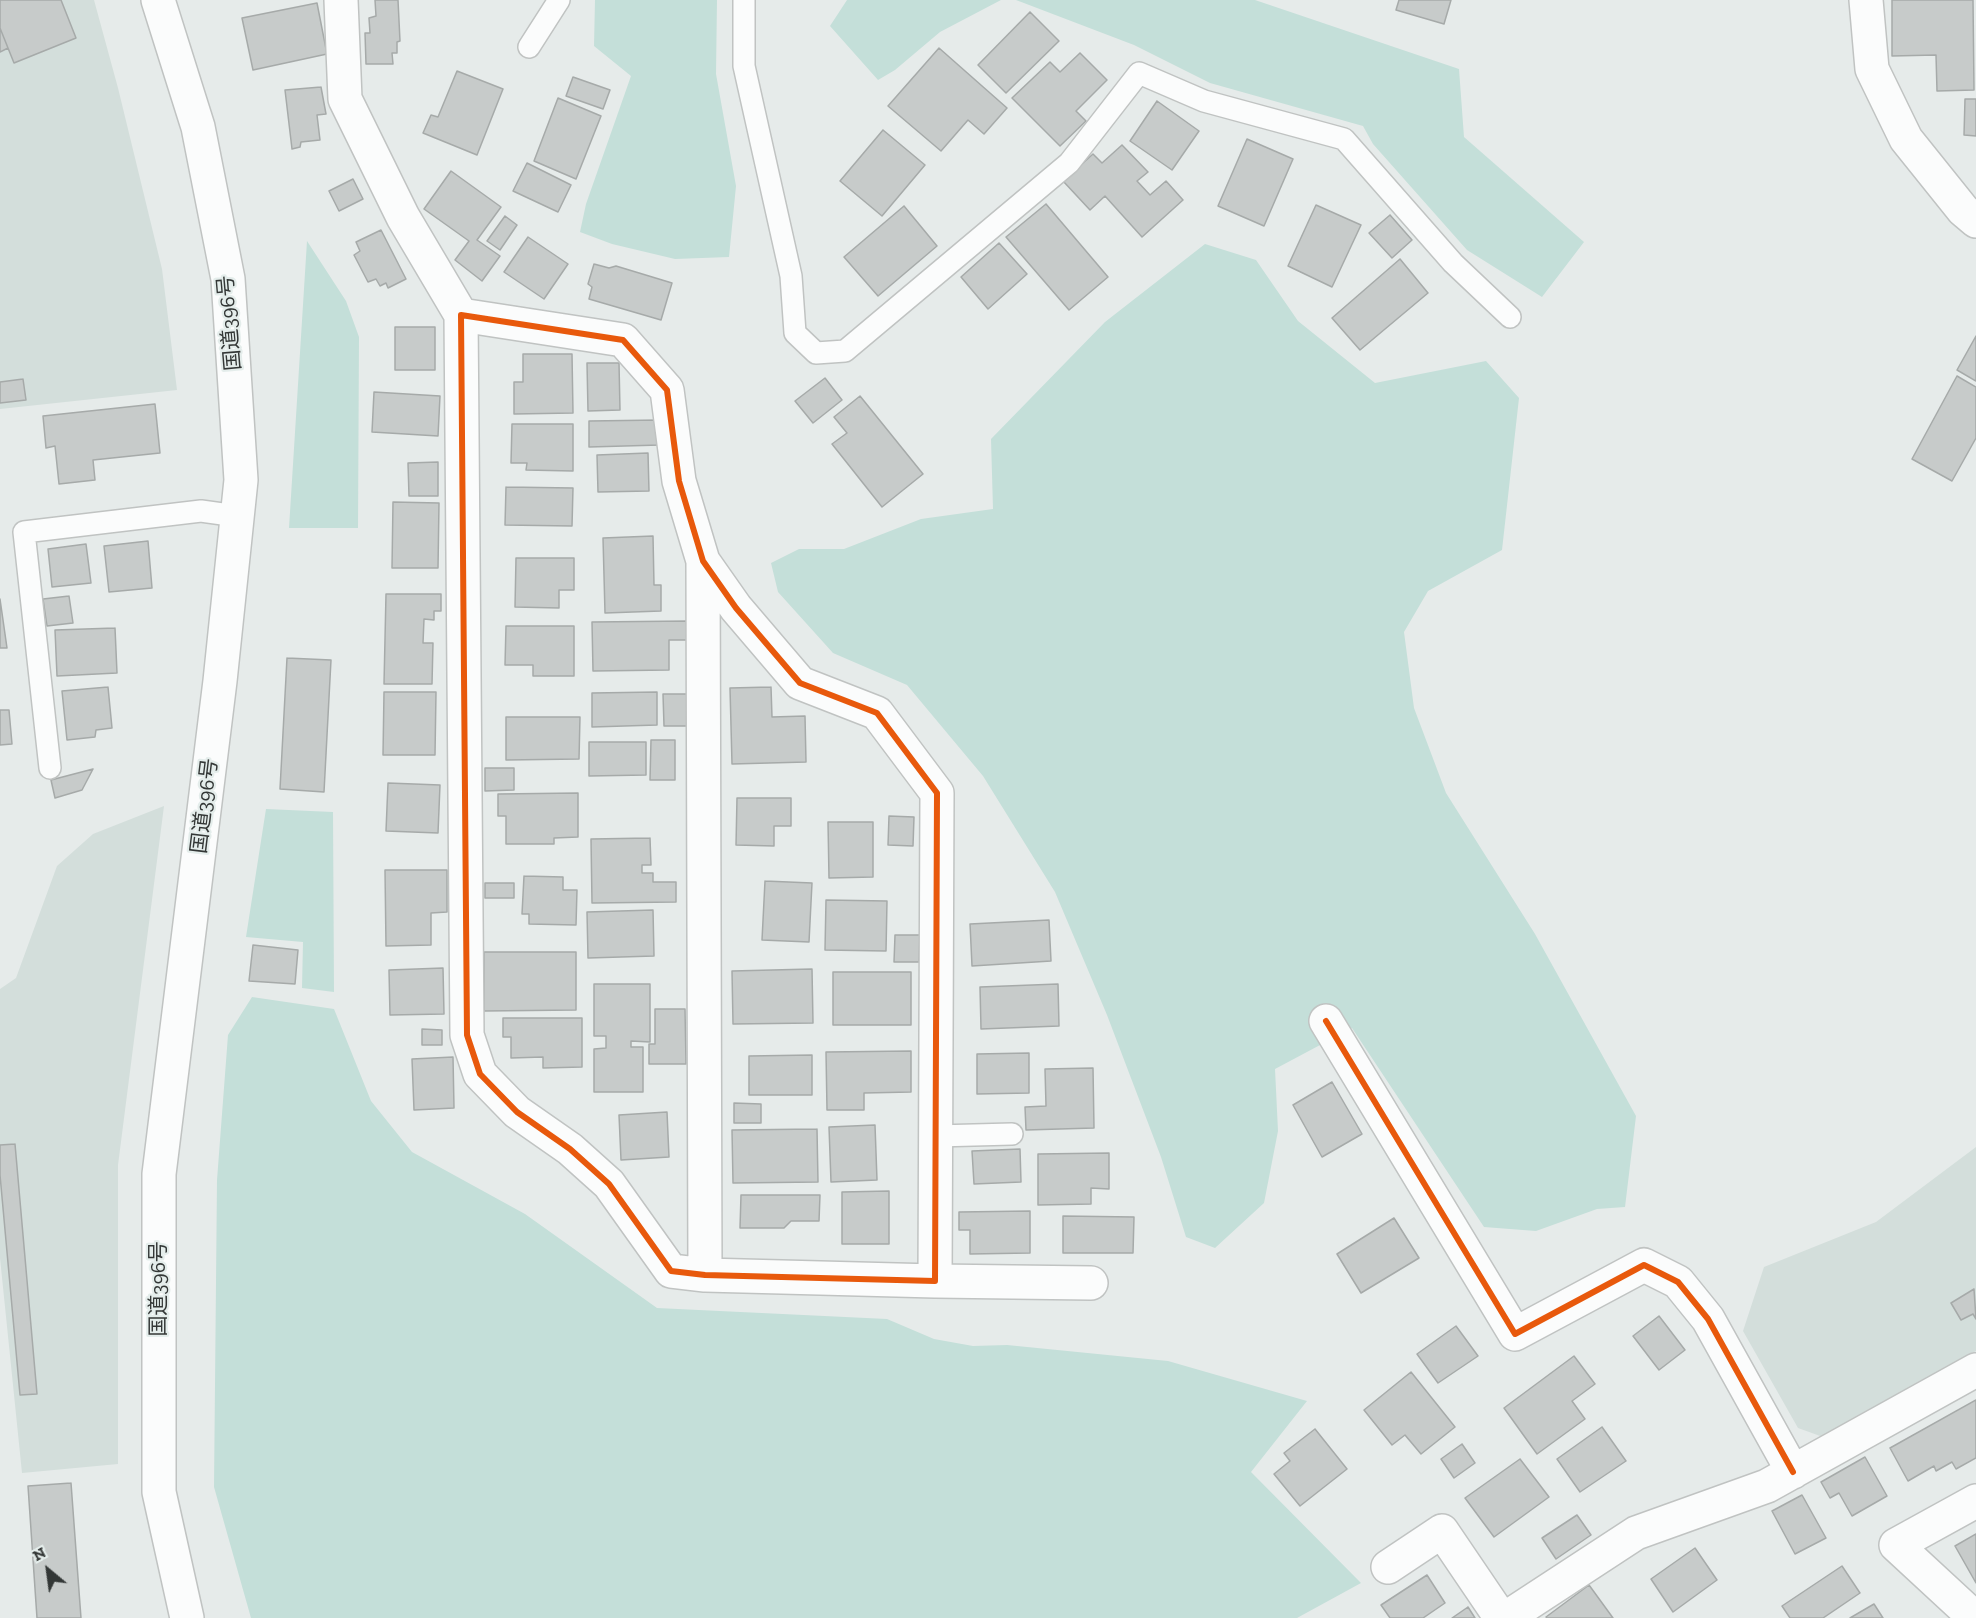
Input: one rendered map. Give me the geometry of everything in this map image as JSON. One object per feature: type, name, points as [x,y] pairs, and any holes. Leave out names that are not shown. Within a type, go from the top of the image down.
[{"type":"main road","name":"国道396号","points":[[158,0],[198,127],[228,279],[241,480],[220,681],[159,1174],[159,1492],[188,1618]]},
{"type":"main road","points":[[341,0],[345,99],[403,217],[461,315],[466,1035],[480,1074],[517,1112],[570,1149],[609,1184],[671,1271],[705,1275],[1091,1283]]},
{"type":"main road","points":[[1866,0],[1872,69],[1906,139],[1963,210],[1976,221]]},
{"type":"main road","points":[[461,315],[623,340],[668,390],[679,481],[703,561],[705,1275]]},
{"type":"main road","points":[[703,561],[736,608],[800,683],[877,713],[938,793],[935,1281]]},
{"type":"main road","points":[[1326,1021],[1515,1334],[1644,1265],[1678,1282],[1708,1319],[1793,1472]]},
{"type":"main road","points":[[1506,1618],[1636,1533],[1767,1486],[1976,1370]]},
{"type":"main road","points":[[1975,1618],[1896,1545],[1976,1501]]},
{"type":"main road","points":[[1388,1567],[1442,1531],[1501,1618]]},
{"type":"lane","points":[[529,46],[559,0]]},
{"type":"lane","points":[[744,0],[744,66],[791,276],[795,333],[816,353],[845,351],[1069,163],[1139,74],[1204,101],[1344,139],[1453,263],[1510,317]]},
{"type":"lane","points":[[50,768],[24,532],[201,511],[237,516]]},
{"type":"lane","points":[[936,1136],[1012,1134]]},
{"type":"shaded area","points":[[0,0],[94,0],[162,269],[177,390],[0,409]]},
{"type":"shaded area","points":[[164,806],[118,1165],[118,1464],[22,1473],[0,1258],[0,989],[16,978],[57,866],[93,834]]},
{"type":"shaded area","points":[[1976,1147],[1976,1351],[1823,1437],[1798,1428],[1743,1331],[1764,1267],[1876,1222]]},
{"type":"green space","points":[[595,0],[717,0],[716,74],[736,186],[729,257],[675,259],[612,244],[580,232],[586,204],[631,76],[594,46]]},
{"type":"green space","points":[[847,0],[1001,0],[940,32],[895,70],[878,80],[830,26]]},
{"type":"green space","points":[[1016,0],[1255,0],[1459,69],[1464,137],[1584,242],[1542,297],[1467,250],[1373,144],[1363,126],[1210,83],[1134,45]]},
{"type":"green space","points":[[307,241],[346,301],[359,337],[358,528],[289,528]]},
{"type":"green space","points":[[1205,244],[1256,260],[1298,321],[1375,383],[1486,361],[1519,398],[1502,550],[1428,591],[1404,632],[1414,708],[1446,793],[1535,934],[1636,1116],[1625,1207],[1597,1209],[1536,1231],[1484,1227],[1352,1028],[1275,1069],[1278,1131],[1264,1203],[1215,1248],[1186,1237],[1161,1157],[1107,1015],[1055,892],[983,776],[907,685],[833,653],[778,592],[771,563],[799,549],[844,549],[921,519],[993,509],[991,439],[1105,322]]},
{"type":"green space","points":[[266,809],[333,812],[334,992],[302,988],[303,942],[246,937]]},
{"type":"green space","points":[[252,997],[334,1009],[371,1101],[412,1152],[525,1214],[657,1308],[887,1319],[934,1339],[973,1346],[1007,1345],[1168,1361],[1307,1401],[1251,1472],[1361,1583],[1297,1618],[251,1618],[214,1487],[217,1180],[228,1035]]},
{"type":"building","points":[[0,0],[61,0],[76,38],[14,63],[0,28]]},
{"type":"building","points":[[375,0],[398,0],[400,41],[397,42],[397,53],[392,53],[393,64],[366,64],[365,33],[370,33],[369,18],[376,16]]},
{"type":"building","points":[[1399,0],[1451,0],[1444,24],[1396,10]]},
{"type":"building","points":[[1892,0],[1973,0],[1974,90],[1937,91],[1936,55],[1892,56]]},
{"type":"building","points":[[317,3],[327,54],[253,70],[242,18]]},
{"type":"building","points":[[1030,12],[1059,41],[1006,93],[978,65]]},
{"type":"building","points":[[0,28],[8,48],[0,52]]},
{"type":"building","points":[[939,48],[1007,108],[984,134],[968,120],[941,151],[888,106]]},
{"type":"building","points":[[1080,53],[1107,80],[1076,111],[1086,121],[1060,146],[1012,98],[1050,62],[1060,72]]},
{"type":"building","points":[[457,71],[503,89],[477,155],[423,133],[431,115],[438,117]]},
{"type":"building","points":[[573,77],[610,90],[603,109],[566,96]]},
{"type":"building","points":[[321,87],[326,114],[317,115],[320,140],[301,142],[300,147],[292,149],[285,90]]},
{"type":"building","points":[[558,98],[601,116],[576,179],[534,161]]},
{"type":"building","points":[[1965,99],[1976,99],[1976,136],[1964,135]]},
{"type":"building","points":[[1157,101],[1199,131],[1172,170],[1130,141]]},
{"type":"building","points":[[883,130],[925,165],[882,216],[840,181]]},
{"type":"building","points":[[1247,139],[1293,159],[1264,226],[1218,206]]},
{"type":"building","points":[[1122,145],[1148,172],[1137,181],[1150,195],[1166,181],[1183,200],[1142,237],[1105,196],[1090,210],[1063,181],[1093,154],[1102,163]]},
{"type":"building","points":[[527,163],[571,185],[558,212],[513,191]]},
{"type":"building","points":[[451,171],[501,207],[477,240],[500,256],[482,281],[455,260],[469,241],[424,209]]},
{"type":"building","points":[[353,179],[363,199],[339,211],[329,191]]},
{"type":"building","points":[[1046,204],[1108,277],[1069,310],[1006,237]]},
{"type":"building","points":[[1316,205],[1361,225],[1332,287],[1288,266]]},
{"type":"building","points":[[904,206],[937,246],[878,296],[844,257]]},
{"type":"building","points":[[1390,215],[1412,240],[1392,258],[1369,233]]},
{"type":"building","points":[[505,216],[517,225],[500,250],[487,241]]},
{"type":"building","points":[[381,230],[406,279],[388,288],[386,283],[380,286],[376,279],[368,282],[354,255],[360,251],[356,242]]},
{"type":"building","points":[[528,237],[568,264],[544,299],[504,272]]},
{"type":"building","points":[[999,243],[1027,274],[988,309],[961,277]]},
{"type":"building","points":[[1400,259],[1428,293],[1360,350],[1332,318]]},
{"type":"building","points":[[594,264],[609,268],[616,266],[672,283],[661,320],[589,299],[592,287],[588,284]]},
{"type":"building","points":[[395,327],[435,327],[435,370],[395,370]]},
{"type":"building","points":[[1976,336],[1976,381],[1957,370]]},
{"type":"building","points":[[523,354],[572,354],[573,413],[514,414],[514,382],[523,382]]},
{"type":"building","points":[[587,363],[619,363],[620,410],[588,411]]},
{"type":"building","points":[[1957,376],[1976,387],[1976,438],[1952,481],[1912,459]]},
{"type":"building","points":[[825,378],[842,400],[813,423],[795,401]]},
{"type":"building","points":[[23,379],[26,400],[0,403],[0,382]]},
{"type":"building","points":[[374,392],[440,396],[438,436],[372,432]]},
{"type":"building","points":[[860,396],[923,474],[882,507],[832,444],[847,433],[834,417]]},
{"type":"building","points":[[155,404],[160,453],[93,460],[95,480],[59,484],[55,446],[46,448],[43,416]]},
{"type":"building","points":[[660,420],[660,445],[589,447],[589,421]]},
{"type":"building","points":[[512,424],[573,424],[573,471],[526,470],[527,463],[511,463]]},
{"type":"building","points":[[648,453],[649,491],[598,492],[597,455]]},
{"type":"building","points":[[438,462],[438,496],[409,496],[408,463]]},
{"type":"building","points":[[506,487],[573,488],[572,526],[505,525]]},
{"type":"building","points":[[393,502],[439,503],[438,568],[392,568]]},
{"type":"building","points":[[653,536],[654,585],[661,585],[661,611],[605,613],[603,538]]},
{"type":"building","points":[[148,541],[152,588],[109,592],[104,546]]},
{"type":"building","points":[[86,544],[91,583],[52,587],[48,549]]},
{"type":"building","points":[[516,558],[574,558],[574,590],[559,590],[559,608],[515,607]]},
{"type":"building","points":[[386,594],[441,594],[441,611],[434,611],[434,620],[424,619],[423,643],[433,643],[432,684],[384,684]]},
{"type":"building","points":[[69,596],[73,623],[47,626],[43,599]]},
{"type":"building","points":[[0,599],[7,648],[0,648]]},
{"type":"building","points":[[689,621],[689,640],[669,640],[669,670],[593,671],[592,622]]},
{"type":"building","points":[[506,626],[574,626],[574,676],[533,676],[533,665],[505,665]]},
{"type":"building","points":[[115,628],[117,673],[57,676],[55,630]]},
{"type":"building","points":[[287,658],[331,660],[324,792],[280,789]]},
{"type":"building","points":[[108,687],[112,728],[96,730],[95,737],[67,740],[62,691]]},
{"type":"building","points":[[771,687],[772,717],[805,716],[806,762],[732,764],[730,688]]},
{"type":"building","points":[[384,692],[436,692],[435,755],[383,755]]},
{"type":"building","points":[[657,692],[657,725],[592,727],[592,693]]},
{"type":"building","points":[[663,694],[690,694],[690,726],[664,726]]},
{"type":"building","points":[[0,710],[9,710],[12,744],[0,745]]},
{"type":"building","points":[[506,717],[580,717],[579,759],[506,760]]},
{"type":"building","points":[[651,740],[675,740],[675,780],[650,780]]},
{"type":"building","points":[[589,742],[646,742],[646,775],[589,776]]},
{"type":"building","points":[[485,768],[514,768],[514,790],[485,791]]},
{"type":"building","points":[[93,769],[82,790],[55,798],[51,780]]},
{"type":"building","points":[[388,783],[440,785],[438,833],[386,831]]},
{"type":"building","points":[[578,793],[578,837],[554,838],[554,844],[506,844],[506,816],[498,816],[498,794]]},
{"type":"building","points":[[737,798],[791,798],[791,826],[774,826],[774,846],[736,845]]},
{"type":"building","points":[[889,816],[914,817],[913,846],[888,845]]},
{"type":"building","points":[[828,822],[873,822],[873,877],[829,878]]},
{"type":"building","points":[[650,838],[651,865],[642,865],[642,873],[653,873],[653,882],[676,882],[676,902],[592,903],[591,839]]},
{"type":"building","points":[[385,870],[447,870],[447,912],[431,913],[431,945],[386,946]]},
{"type":"building","points":[[524,876],[563,877],[563,890],[577,890],[576,925],[529,924],[529,914],[522,914]]},
{"type":"building","points":[[765,881],[812,883],[809,942],[762,940]]},
{"type":"building","points":[[485,883],[514,883],[514,898],[485,898]]},
{"type":"building","points":[[826,900],[887,901],[886,951],[825,950]]},
{"type":"building","points":[[653,910],[654,956],[588,958],[587,912]]},
{"type":"building","points":[[1049,920],[1051,961],[972,966],[970,924]]},
{"type":"building","points":[[895,935],[920,935],[919,962],[894,962]]},
{"type":"building","points":[[253,945],[298,950],[295,984],[249,981]]},
{"type":"building","points":[[484,952],[576,952],[576,1010],[484,1011]]},
{"type":"building","points":[[443,968],[444,1014],[390,1015],[389,970]]},
{"type":"building","points":[[812,969],[813,1023],[733,1024],[732,971]]},
{"type":"building","points":[[833,972],[911,972],[911,1025],[833,1025]]},
{"type":"building","points":[[594,984],[650,984],[650,1042],[631,1041],[631,1047],[643,1047],[643,1092],[594,1092],[594,1049],[606,1048],[606,1036],[594,1036]]},
{"type":"building","points":[[1058,984],[1059,1026],[981,1029],[980,987]]},
{"type":"building","points":[[655,1009],[685,1009],[686,1064],[649,1064],[649,1044],[655,1044]]},
{"type":"building","points":[[503,1018],[582,1018],[582,1067],[543,1068],[543,1057],[511,1058],[511,1037],[503,1037]]},
{"type":"building","points":[[422,1029],[442,1030],[442,1045],[422,1045]]},
{"type":"building","points":[[911,1051],[911,1092],[864,1093],[864,1110],[827,1110],[826,1052]]},
{"type":"building","points":[[1029,1053],[1029,1093],[977,1094],[977,1054]]},
{"type":"building","points":[[812,1055],[812,1095],[749,1095],[749,1056]]},
{"type":"building","points":[[453,1057],[454,1108],[414,1110],[412,1059]]},
{"type":"building","points":[[1093,1068],[1094,1128],[1026,1130],[1025,1107],[1046,1106],[1045,1069]]},
{"type":"building","points":[[1332,1082],[1362,1134],[1322,1157],[1293,1105]]},
{"type":"building","points":[[734,1103],[761,1104],[761,1123],[734,1123]]},
{"type":"building","points":[[667,1112],[669,1157],[621,1160],[619,1115]]},
{"type":"building","points":[[875,1125],[877,1180],[831,1182],[829,1127]]},
{"type":"building","points":[[817,1129],[818,1182],[733,1183],[732,1130]]},
{"type":"building","points":[[15,1144],[37,1394],[20,1395],[0,1175],[0,1145]]},
{"type":"building","points":[[1020,1149],[1021,1182],[974,1184],[972,1151]]},
{"type":"building","points":[[1109,1153],[1109,1189],[1091,1188],[1091,1204],[1038,1205],[1038,1154]]},
{"type":"building","points":[[889,1191],[889,1244],[842,1244],[842,1192]]},
{"type":"building","points":[[741,1195],[820,1195],[819,1221],[791,1221],[784,1228],[740,1228]]},
{"type":"building","points":[[1030,1211],[1030,1253],[970,1254],[970,1230],[959,1230],[959,1212]]},
{"type":"building","points":[[1063,1216],[1134,1217],[1133,1253],[1063,1253]]},
{"type":"building","points":[[1394,1218],[1419,1258],[1361,1293],[1337,1254]]},
{"type":"building","points":[[1974,1289],[1976,1319],[1973,1314],[1961,1320],[1951,1303]]},
{"type":"building","points":[[1659,1316],[1685,1350],[1659,1370],[1633,1336]]},
{"type":"building","points":[[1456,1326],[1478,1356],[1438,1383],[1417,1354]]},
{"type":"building","points":[[1574,1356],[1595,1384],[1572,1401],[1585,1419],[1537,1454],[1504,1408]]},
{"type":"building","points":[[1411,1372],[1455,1427],[1421,1454],[1405,1435],[1392,1445],[1364,1410]]},
{"type":"building","points":[[1976,1400],[1976,1458],[1956,1469],[1952,1462],[1936,1471],[1934,1466],[1908,1481],[1890,1448]]},
{"type":"building","points":[[1602,1427],[1626,1461],[1580,1492],[1557,1459]]},
{"type":"building","points":[[1315,1429],[1347,1469],[1300,1506],[1274,1474],[1290,1461],[1284,1453]]},
{"type":"building","points":[[1462,1444],[1475,1463],[1454,1478],[1441,1459]]},
{"type":"building","points":[[1865,1457],[1887,1496],[1852,1516],[1839,1493],[1830,1498],[1821,1482]]},
{"type":"building","points":[[1520,1459],[1549,1497],[1494,1537],[1465,1498]]},
{"type":"building","points":[[71,1483],[81,1618],[37,1618],[28,1486]]},
{"type":"building","points":[[1802,1495],[1826,1538],[1795,1554],[1772,1511]]},
{"type":"building","points":[[1577,1515],[1591,1535],[1556,1559],[1542,1538]]},
{"type":"building","points":[[1976,1534],[1976,1583],[1955,1546]]},
{"type":"building","points":[[1695,1548],[1717,1580],[1673,1612],[1651,1579]]},
{"type":"building","points":[[1842,1566],[1860,1593],[1823,1618],[1790,1618],[1782,1606]]},
{"type":"building","points":[[1427,1575],[1445,1603],[1423,1618],[1390,1618],[1381,1605]]},
{"type":"building","points":[[1589,1585],[1613,1618],[1546,1617]]},
{"type":"building","points":[[1874,1604],[1883,1618],[1850,1618]]},
{"type":"building","points":[[1468,1607],[1475,1618],[1452,1618]]},
{"type":"cycle path","points":[[461,315],[623,340],[667,390],[679,481],[703,561],[736,608],[800,683],[877,713],[937,793],[935,1281],[705,1275],[671,1271],[609,1184],[570,1149],[517,1112],[480,1074],[467,1035],[461,315]]},
{"type":"cycle path","points":[[1326,1021],[1515,1334],[1644,1265],[1678,1282],[1708,1319],[1793,1472]]}]
